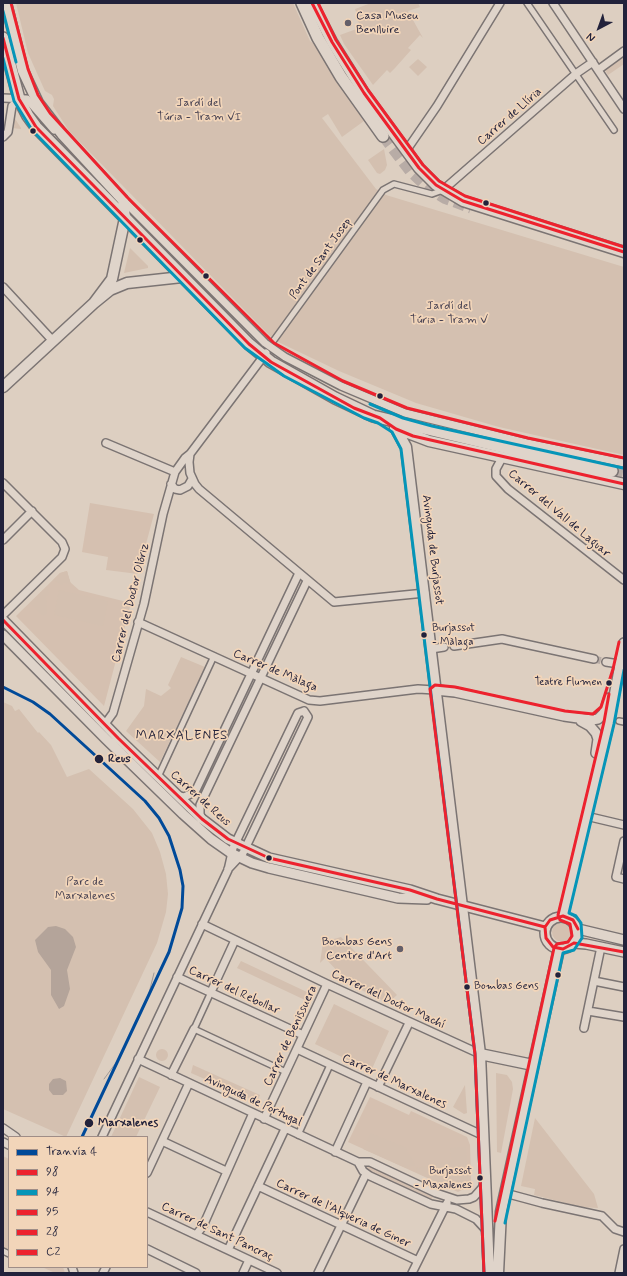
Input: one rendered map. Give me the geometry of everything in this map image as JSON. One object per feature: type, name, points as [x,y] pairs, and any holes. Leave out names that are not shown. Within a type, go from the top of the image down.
[{"type":"main road","points":[[6,3],[23,71],[34,97],[46,116],[123,200],[125,218],[112,279],[94,303]]},
{"type":"main road","points":[[302,3],[318,38],[341,77],[383,136]]},
{"type":"main road","points":[[312,3],[341,58],[406,151],[422,172],[443,190],[463,201],[624,252]]},
{"type":"main road","points":[[3,38],[20,99],[28,116],[36,127],[182,277],[264,357],[286,372],[366,414],[612,471]]},
{"type":"main road","points":[[3,388],[94,303],[110,290],[121,285],[182,277]]},
{"type":"main road","points":[[380,418],[396,429],[429,441],[624,484]]},
{"type":"main road","name":"Avinguda de Burjassot","points":[[396,429],[406,447],[425,593],[460,905],[480,1054],[482,1135],[490,1273]]},
{"type":"main road","points":[[498,1273],[500,1221],[505,1193],[559,949]]},
{"type":"main road","points":[[480,1054],[533,1065]]},
{"type":"street","points":[[406,151],[437,106],[500,3]]},
{"type":"street","points":[[527,3],[577,73],[614,130]]},
{"type":"street","points":[[553,3],[624,109]]},
{"type":"street","points":[[598,70],[624,51]]},
{"type":"street","name":"Carrer de Llíria","points":[[443,190],[577,73],[593,62]]},
{"type":"street","points":[[3,98],[26,98],[30,101],[56,133],[84,162],[95,170]]},
{"type":"street","points":[[3,137],[8,132],[12,106],[20,99]]},
{"type":"street","name":"Pont de Sant Josep","points":[[274,340],[383,190],[394,184],[432,194],[443,190]]},
{"type":"street","points":[[123,200],[266,344],[285,357],[342,386],[392,408],[433,421],[527,443],[624,463]]},
{"type":"street","points":[[3,287],[53,341]]},
{"type":"street","name":"Carrer del Doctor Olóriz","points":[[105,724],[113,713],[138,622],[171,484],[176,470],[190,454],[264,357],[267,350],[266,344]]},
{"type":"street","points":[[106,443],[176,470],[184,467],[199,489],[334,602],[425,593]]},
{"type":"street","points":[[171,484],[175,489],[180,490],[188,486],[191,476],[189,462],[190,454]]},
{"type":"street","name":"Carrer del Vall de Laguar","points":[[502,458],[496,469],[496,476],[508,489],[624,580]]},
{"type":"street","points":[[3,483],[62,542],[65,553],[3,615]]},
{"type":"street","points":[[3,540],[32,511]]},
{"type":"street","points":[[176,794],[184,797],[195,792],[299,573]]},
{"type":"street","points":[[202,819],[200,814],[200,805],[308,581]]},
{"type":"street","name":"Carrer de Reus","points":[[3,620],[158,777],[202,819],[220,834],[235,843],[269,858],[410,890],[437,899],[545,927]]},
{"type":"street","name":"Carrer de Màlaga","points":[[138,622],[309,700],[320,701],[418,689],[435,690]]},
{"type":"street","name":"Carrer de Reus","points":[[3,635],[183,814],[211,839],[231,853],[240,858],[269,868],[398,898],[437,899]]},
{"type":"street","points":[[454,646],[502,639],[594,659]]},
{"type":"street","points":[[563,916],[609,723],[624,642]]},
{"type":"street","points":[[431,649],[444,647]]},
{"type":"street","points":[[158,777],[214,656]]},
{"type":"street","points":[[606,662],[619,667]]},
{"type":"street","points":[[435,690],[455,692],[564,716],[592,720],[598,718],[605,710],[619,667]]},
{"type":"street","points":[[102,1136],[228,870],[231,853],[235,843],[298,713],[304,711],[309,700]]},
{"type":"street","points":[[228,870],[240,858],[308,717],[304,711]]},
{"type":"street","points":[[564,716],[587,723],[594,729],[598,739],[596,753],[600,760]]},
{"type":"street","points":[[586,816],[624,825]]},
{"type":"street","points":[[624,841],[623,854],[616,877],[624,879]]},
{"type":"street","points":[[563,916],[572,920],[578,929],[577,937],[574,943],[567,948],[559,949],[549,944],[546,938],[545,927],[550,920],[563,916]]},
{"type":"street","name":"Carrer del Doctor Machí","points":[[202,924],[409,1023],[480,1054]]},
{"type":"street","points":[[578,929],[624,940]]},
{"type":"street","points":[[172,1075],[234,940]]},
{"type":"street","points":[[574,943],[624,952]]},
{"type":"street","points":[[584,1028],[601,947]]},
{"type":"street","name":"Carrer del Rebollar","points":[[177,977],[303,1035]]},
{"type":"street","points":[[594,981],[624,987]]},
{"type":"street","name":"Carrer de Benissuera","points":[[264,1119],[327,984]]},
{"type":"street","points":[[588,1011],[624,1017]]},
{"type":"street","points":[[378,1087],[409,1023]]},
{"type":"street","points":[[194,1029],[286,1072]]},
{"type":"street","name":"Carrer de Marxalenes","points":[[297,1049],[482,1135]]},
{"type":"street","name":"Avinguda de Portugal","points":[[138,1059],[335,1152],[358,1162],[370,1162],[447,1197],[456,1200],[469,1199],[479,1192],[485,1181]]},
{"type":"street","points":[[298,1135],[330,1065]]},
{"type":"street","points":[[335,1152],[367,1082]]},
{"type":"street","points":[[148,1171],[189,1083]]},
{"type":"street","points":[[196,1235],[202,1226],[253,1113]]},
{"type":"street","points":[[3,1128],[15,1136]]},
{"type":"street","points":[[228,1250],[285,1129]]},
{"type":"street","points":[[162,1141],[226,1171]]},
{"type":"street","points":[[358,1162],[366,1174],[431,1204],[456,1209],[476,1219],[487,1231]]},
{"type":"street","points":[[318,1273],[366,1174]]},
{"type":"street","name":"Carrer de l'Alqueria de Giner","points":[[258,1186],[418,1261]]},
{"type":"street","points":[[505,1193],[602,1216],[615,1229],[624,1232]]},
{"type":"street","points":[[412,1273],[445,1207],[447,1197]]},
{"type":"street","name":"Carrer de Sant Pancraç","points":[[148,1212],[277,1273]]},
{"type":"street","points":[[148,1249],[196,1273]]},
{"type":"street","points":[[619,1273],[624,1249]]},
{"type":"street","points":[[243,1273],[249,1260]]},
{"type":"shaded area","points":[[90,503],[154,514],[138,574],[106,570],[108,557],[82,552]]},
{"type":"shaded area","points":[[67,571],[70,582],[79,590],[131,603],[104,706],[16,616],[60,573]]},
{"type":"shaded area","points":[[56,926],[65,929],[73,937],[76,947],[67,970],[70,989],[64,1006],[59,1009],[51,995],[51,970],[38,952],[35,940],[48,927]]},
{"type":"shaded area","points":[[60,1078],[66,1081],[67,1091],[63,1095],[53,1095],[49,1090],[49,1084],[53,1079]]},
{"type":"shaded area","points":[[370,1097],[409,1115],[411,1111],[467,1137],[470,1145],[471,1182],[466,1188],[458,1192],[348,1142]]},
{"type":"shaded area","points":[[3,1156],[8,1158],[8,1252],[3,1249]]},
{"type":"shaded area","points":[[44,1268],[63,1268],[65,1273],[55,1273]]},
{"type":"green space","points":[[16,3],[293,3],[310,41],[317,46],[364,121],[342,137],[328,114],[322,118],[376,189],[386,195],[624,267],[624,455],[499,427],[416,403],[339,371],[274,340],[69,131],[53,106],[54,99],[52,95],[45,91],[28,53]]},
{"type":"green space","points":[[371,3],[418,3],[420,7],[408,11],[423,38],[420,35],[408,48],[411,50],[395,68],[390,73],[387,70],[373,85],[344,44],[340,35],[362,27],[355,17],[357,14],[355,9]]},
{"type":"green space","points":[[624,56],[624,64],[608,75],[605,70]]},
{"type":"green space","points":[[418,59],[427,67],[418,76],[409,67]]},
{"type":"green space","points":[[14,117],[21,128],[21,129],[12,128]]},
{"type":"green space","points":[[384,149],[387,165],[385,170],[380,174],[377,173],[368,160]]},
{"type":"green space","points":[[130,248],[148,266],[148,268],[124,273]]},
{"type":"green space","points":[[67,571],[71,584],[63,583],[62,585],[53,580],[60,573]]},
{"type":"green space","points":[[47,587],[49,593],[46,597],[47,612],[44,616],[30,603]]},
{"type":"green space","points":[[59,590],[108,601],[103,626],[54,615]]},
{"type":"green space","points":[[181,657],[205,667],[160,762],[126,731],[144,706],[146,689],[161,696],[171,688],[168,685]]},
{"type":"green space","name":"Parc de Marxalenes","points":[[3,702],[12,706],[15,711],[19,709],[38,733],[39,732],[51,745],[67,777],[89,769],[133,809],[152,833],[160,852],[166,874],[168,894],[166,912],[157,943],[66,1136],[3,1109]]},
{"type":"green space","points":[[562,922],[569,925],[572,932],[569,939],[562,942],[555,939],[552,932],[555,925]]},
{"type":"green space","points":[[341,937],[397,995],[388,1003],[343,981],[345,978],[325,958],[320,963],[323,942]]},
{"type":"green space","points":[[241,961],[309,993],[305,1000],[237,968]]},
{"type":"green space","points":[[334,1004],[389,1031],[371,1071],[315,1044]]},
{"type":"green space","points":[[162,1049],[166,1051],[168,1055],[166,1059],[162,1061],[158,1059],[156,1055],[158,1051]]},
{"type":"green space","points":[[193,1065],[260,1095],[257,1102],[191,1073]]},
{"type":"green space","points":[[496,1073],[507,1075],[512,1082],[513,1089],[501,1153],[497,1152]]},
{"type":"green space","points":[[139,1077],[160,1087],[136,1136],[111,1136]]},
{"type":"green space","points":[[465,1085],[467,1113],[464,1114],[453,1107]]},
{"type":"green space","points":[[535,1118],[594,1194],[598,1208],[581,1207],[534,1195],[535,1189],[521,1186]]},
{"type":"green space","points":[[371,1133],[405,1147],[415,1165],[406,1168],[363,1149]]},
{"type":"green space","points":[[466,1147],[468,1179],[452,1178],[453,1189],[417,1173],[416,1168],[451,1161],[450,1148]]},
{"type":"green space","points":[[365,1163],[434,1194],[431,1202],[373,1175],[364,1168],[363,1164]]},
{"type":"tunnel","points":[[383,136],[410,171],[426,186],[444,198],[471,208]]},
{"type":"tunnel","points":[[612,471],[624,473]]},
{"type":"tunnel","points":[[594,659],[606,662]]},
{"type":"tram line","name":"4","points":[[3,687],[33,702],[50,714],[145,801],[159,818],[169,836],[180,870],[183,886],[182,908],[169,952],[82,1136]]},
{"type":"tram line","points":[[148,997],[154,973]]},
{"type":"tram line","points":[[104,1079],[118,1060]]},
{"type":"transit line","name":"C2","points":[[11,3],[28,69],[38,95],[50,113],[127,197],[274,343],[343,381],[407,408],[528,438],[624,458]]},
{"type":"transit line","name":"95","points":[[312,3],[332,42],[364,93],[419,168],[436,185],[463,201],[624,252]]},
{"type":"transit line","name":"28","points":[[318,3],[336,40],[368,90],[423,165],[439,181],[465,196],[624,247]]},
{"type":"transit line","name":"94","points":[[3,11],[16,62]]},
{"type":"transit line","name":"95","points":[[3,38],[19,99],[36,127],[249,344],[271,362],[354,408],[380,418],[396,429],[413,436],[624,484]]},
{"type":"transit line","name":"94","points":[[3,58],[14,101],[32,130],[245,348],[284,376],[364,418],[378,423],[392,432],[401,449],[475,1054],[484,1273]]},
{"type":"transit line","name":"94","points":[[370,404],[403,418],[432,426],[623,468]]},
{"type":"transit line","name":"98","points":[[3,620],[118,738],[202,819],[228,839],[269,858],[410,890],[437,899],[545,927]]},
{"type":"transit line","name":"28","points":[[484,1273],[475,1054],[430,689],[435,685],[455,687],[565,711],[593,714],[601,707],[613,669],[619,642]]},
{"type":"transit line","name":"94","points":[[505,1223],[563,953],[574,950],[582,938],[581,923],[576,916],[569,913],[614,724],[624,670]]},
{"type":"transit line","name":"28","points":[[495,1221],[554,948],[557,944],[568,942],[572,936],[570,924],[560,920],[558,915],[604,722],[609,694]]},
{"type":"transit line","name":"98","points":[[574,943],[563,949],[553,947],[546,938],[545,927],[550,920],[563,916],[573,920],[578,929]]},
{"type":"transit line","name":"98","points":[[574,943],[624,952]]},
{"type":"place","name":"Casa Museu Benlluire","points":[[348,23]]},
{"type":"place","name":"Burjassot - Màlaga","points":[[424,635]]},
{"type":"place","name":"Teatre Flumen","points":[[609,683]]},
{"type":"place","name":"Reus","points":[[99,759]]},
{"type":"place","name":"Bombas Gens Centre d'Art","points":[[400,949]]},
{"type":"place","name":"Bombas Gens","points":[[467,987]]},
{"type":"place","name":"Marxalenes","points":[[89,1123]]},
{"type":"place","name":"Burjassot - Maxalenes","points":[[480,1178]]},
{"type":"district","name":"MARXALENES","points":[[182,736]]},
{"type":"park label","name":"Jardí del Túria - Tram VI","points":[[199,110]]},
{"type":"park label","name":"Jardí del Túria - Tram V","points":[[449,313]]}]
